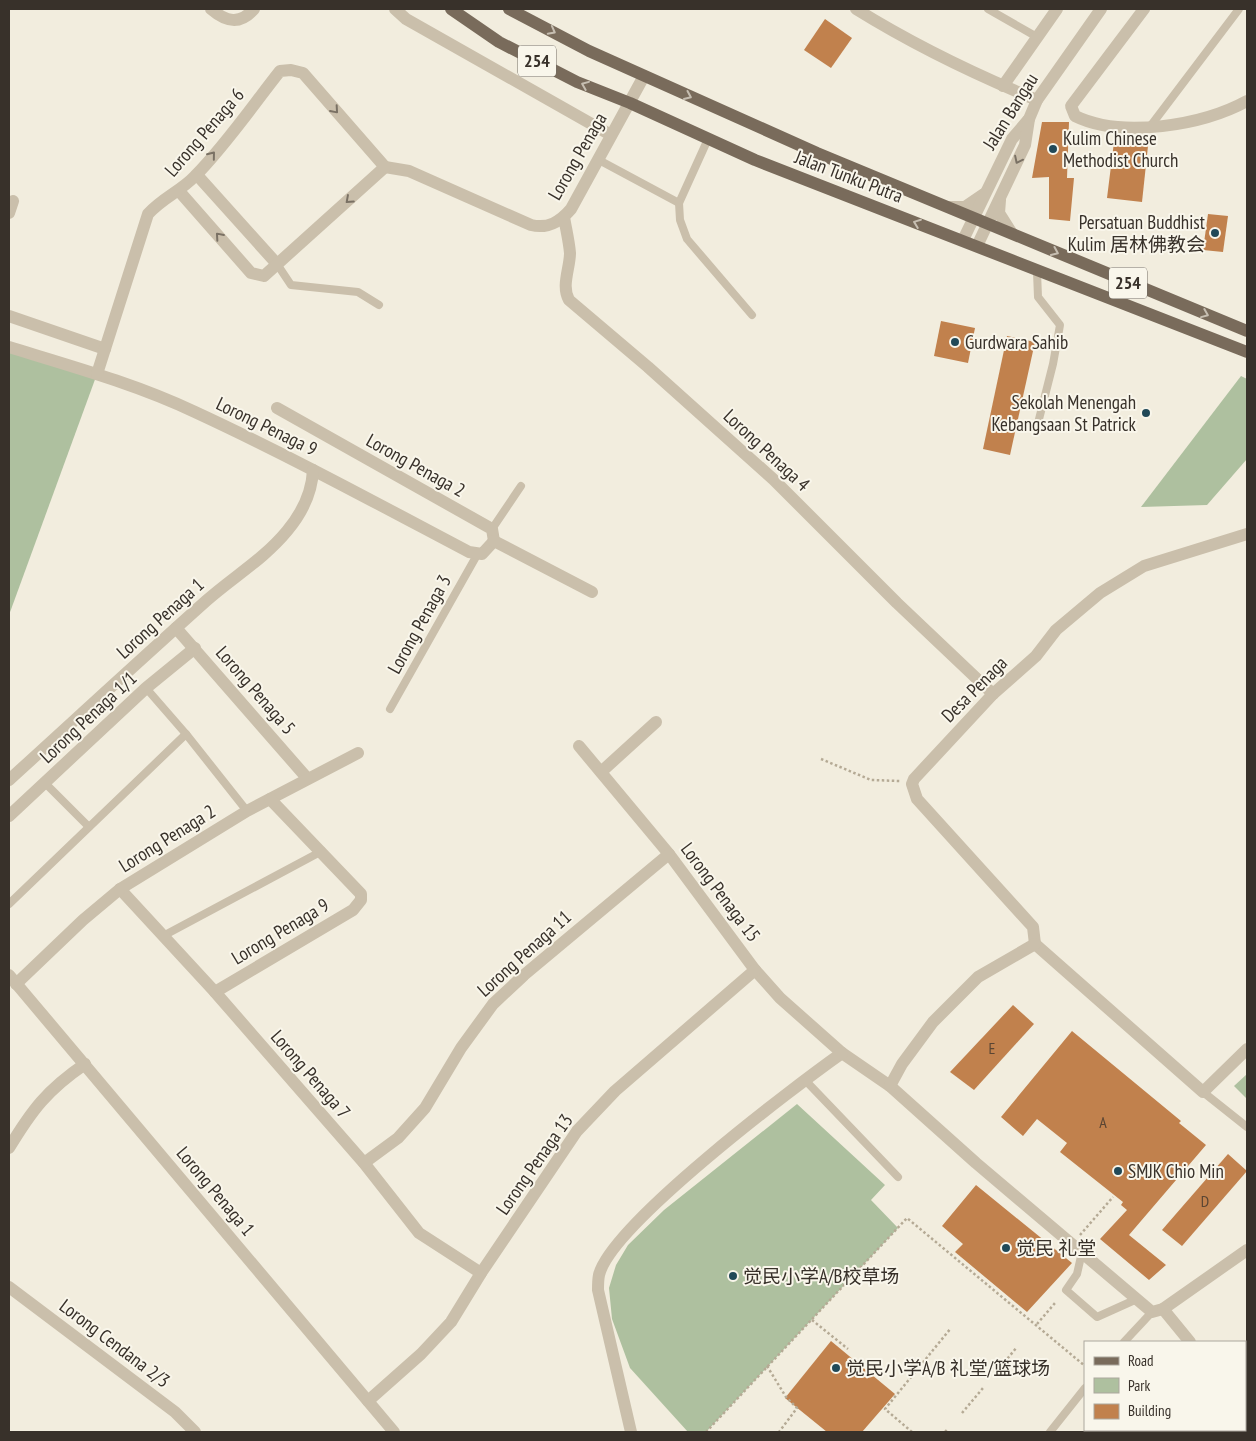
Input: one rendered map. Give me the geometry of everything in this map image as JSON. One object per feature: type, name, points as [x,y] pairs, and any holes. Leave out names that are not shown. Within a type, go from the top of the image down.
[{"type":"main road","name":"Jalan Tunku Putra","points":[[451,9],[499,42],[577,82],[630,103],[755,160],[963,240],[1037,272],[1247,352]]},
{"type":"main road","name":"Jalan Tunku Putra","points":[[509,9],[589,51],[817,153],[974,216],[1120,280],[1247,331]]},
{"type":"street","points":[[211,9],[222,19],[234,21],[249,14],[254,9]]},
{"type":"street","points":[[395,9],[406,19],[611,135]]},
{"type":"street","points":[[856,9],[901,37],[1003,86],[1038,100]]},
{"type":"street","points":[[1003,86],[1057,9]]},
{"type":"street","name":"Jalan Bangau","points":[[963,240],[1012,139],[1028,119],[1038,100],[1101,9]]},
{"type":"street","points":[[1144,9],[1071,106],[1075,116],[1091,124],[1149,128],[1172,125],[1230,110],[1247,101]]},
{"type":"street","name":"Lorong Penaga 6","points":[[97,374],[148,214],[160,200],[179,191],[196,175],[280,72],[291,70],[303,73],[385,167]]},
{"type":"street","name":"Lorong Penaga","points":[[385,167],[410,171],[531,225],[548,226],[564,217],[644,76]]},
{"type":"street","points":[[977,246],[1025,145],[1028,119]]},
{"type":"street","points":[[179,191],[251,273],[264,276],[385,167]]},
{"type":"street","points":[[196,175],[277,264]]},
{"type":"street","points":[[950,207],[965,207],[986,192]]},
{"type":"street","points":[[1000,198],[999,213],[1010,232]]},
{"type":"street","name":"Lorong Penaga 4","points":[[564,217],[570,254],[566,285],[566,294],[569,300],[648,367],[773,480],[897,603],[993,694]]},
{"type":"street","points":[[9,316],[105,349]]},
{"type":"street","name":"Lorong Penaga 9","points":[[9,347],[97,374],[194,411],[477,555]]},
{"type":"street","name":"Lorong Penaga 2","points":[[277,408],[592,592]]},
{"type":"street","name":"Lorong Penaga 1","points":[[9,780],[211,597],[261,558],[287,531],[306,503],[312,484],[313,470]]},
{"type":"street","name":"Desa Penaga","points":[[914,779],[993,694],[1036,656],[1056,630],[1100,593],[1144,566],[1247,534]]},
{"type":"street","points":[[477,555],[487,550],[493,535]]},
{"type":"street","name":"Lorong Penaga 5","points":[[176,628],[308,778]]},
{"type":"street","name":"Lorong Penaga 1/1","points":[[9,816],[146,688],[195,648]]},
{"type":"street","points":[[601,772],[656,722]]},
{"type":"street","name":"Lorong Penaga 15","points":[[579,746],[669,854],[756,970],[780,998],[842,1053],[890,1086],[976,1163],[1084,1246],[1137,1299],[1158,1310],[1189,1341]]},
{"type":"street","name":"Lorong Penaga 2","points":[[12,980],[120,889],[247,811],[358,753]]},
{"type":"street","points":[[914,779],[912,784],[917,799],[1033,927],[1035,944],[1203,1092],[1247,1049]]},
{"type":"street","points":[[270,799],[322,852]]},
{"type":"street","name":"Lorong Penaga 9","points":[[214,992],[353,910],[361,900],[361,894],[322,852]]},
{"type":"street","name":"Lorong Penaga 11","points":[[364,1163],[398,1138],[425,1108],[461,1048],[493,1004],[524,975],[669,854]]},
{"type":"street","name":"Lorong Penaga 7","points":[[120,889],[214,992],[364,1163],[419,1233],[481,1273]]},
{"type":"street","points":[[890,1086],[902,1064],[933,1022],[978,977],[1035,944]]},
{"type":"street","name":"Lorong Penaga 13","points":[[368,1401],[421,1354],[451,1322],[481,1273],[577,1131],[615,1091],[756,970]]},
{"type":"street","name":"Lorong Penaga 1","points":[[12,980],[85,1064],[394,1432]]},
{"type":"street","points":[[631,1432],[598,1290],[599,1275],[610,1255],[630,1229],[663,1197],[805,1080],[842,1053]]},
{"type":"street","points":[[9,1148],[39,1102],[61,1080],[85,1064]]},
{"type":"street","points":[[1158,1310],[1247,1250]]},
{"type":"street","name":"Lorong Cendana 2/3","points":[[9,1286],[175,1412],[195,1432]]},
{"type":"lane","points":[[988,9],[1037,37]]},
{"type":"lane","points":[[1149,128],[1239,9]]},
{"type":"lane","points":[[708,139],[679,203],[680,220],[687,239],[752,315]]},
{"type":"lane","points":[[597,159],[679,203]]},
{"type":"lane","points":[[277,264],[291,285],[358,292],[379,306]]},
{"type":"lane","points":[[1036,431],[1054,364],[1060,325],[1055,316],[1038,298],[1037,272]]},
{"type":"lane","points":[[493,535],[521,486]]},
{"type":"lane","name":"Lorong Penaga 3","points":[[390,709],[477,555]]},
{"type":"lane","points":[[146,688],[186,734],[247,811]]},
{"type":"lane","points":[[9,904],[186,734]]},
{"type":"lane","points":[[45,783],[89,827]]},
{"type":"lane","points":[[163,936],[322,852]]},
{"type":"lane","points":[[805,1080],[898,1177]]},
{"type":"lane","points":[[1203,1092],[1247,1127]]},
{"type":"lane","points":[[1084,1246],[1077,1274],[1066,1290],[1072,1296],[1097,1316],[1137,1299]]},
{"type":"lane","points":[[1125,1341],[1158,1310]]},
{"type":"lane","points":[[1050,1432],[1084,1389]]},
{"type":"path","points":[[821,759],[871,780],[892,782],[914,779]]},
{"type":"path","points":[[1084,1246],[1080,1235],[1113,1197]]},
{"type":"path","points":[[706,1432],[907,1218],[1084,1365]]},
{"type":"path","points":[[1036,1324],[1055,1302]]},
{"type":"path","points":[[812,1320],[848,1349]]},
{"type":"path","points":[[912,1432],[886,1409],[952,1328]]},
{"type":"path","points":[[998,1370],[1017,1347]]},
{"type":"path","points":[[767,1366],[786,1397],[797,1408],[779,1432]]},
{"type":"path","points":[[962,1413],[983,1388]]},
{"type":"green space","points":[[9,347],[97,374],[9,615]]},
{"type":"green space","points":[[1241,376],[1247,379],[1247,459],[1207,505],[1141,507]]},
{"type":"green space","points":[[1247,1074],[1247,1099],[1234,1086]]},
{"type":"green space","name":"觉民小学A/B校草场","points":[[797,1104],[885,1185],[871,1200],[898,1228],[706,1432],[688,1432],[630,1368],[612,1319],[609,1288],[616,1265],[628,1245],[664,1210]]},
{"type":"building","points":[[825,19],[852,38],[831,68],[804,50]]},
{"type":"building","name":"Kulim Chinese Methodist Church","points":[[1042,122],[1069,122],[1067,178],[1074,178],[1070,221],[1049,219],[1049,177],[1032,178]]},
{"type":"building","points":[[1114,142],[1148,146],[1142,202],[1107,198]]},
{"type":"building","name":"Persatuan Buddhist Kulim 居林佛教会","points":[[1208,214],[1228,216],[1223,252],[1203,250]]},
{"type":"building","name":"Gurdwara Sahib","points":[[941,321],[975,328],[968,363],[934,356]]},
{"type":"building","points":[[1007,336],[1035,342],[1010,455],[983,449]]},
{"type":"building","points":[[1013,1005],[1034,1024],[974,1090],[950,1072]]},
{"type":"building","points":[[1072,1031],[1181,1121],[1179,1123],[1206,1145],[1129,1235],[1166,1265],[1149,1280],[1100,1239],[1127,1210],[1121,1205],[1123,1202],[1060,1152],[1067,1143],[1037,1119],[1023,1136],[1001,1117]]},
{"type":"building","points":[[1228,1154],[1247,1171],[1182,1246],[1162,1230]]},
{"type":"building","name":"觉民 礼堂","points":[[976,1185],[1072,1263],[1027,1312],[955,1252],[963,1244],[942,1226]]},
{"type":"building","name":"觉民小学A/B 礼堂/篮球场","points":[[831,1341],[895,1394],[862,1432],[827,1432],[785,1398]]},
{"type":"place","name":"Kulim Chinese Methodist Church","points":[[1053,149]]},
{"type":"place","name":"Persatuan Buddhist Kulim 居林佛教会","points":[[1215,233]]},
{"type":"place","name":"Gurdwara Sahib","points":[[955,342]]},
{"type":"place","name":"Sekolah Menengah Kebangsaan St Patrick","points":[[1146,413]]},
{"type":"place","name":"SMJK Chio Min","points":[[1118,1171]]},
{"type":"place","name":"觉民 礼堂","points":[[1006,1248]]},
{"type":"place","name":"觉民小学A/B校草场","points":[[733,1276]]},
{"type":"place","name":"觉民小学A/B 礼堂/篮球场","points":[[836,1368]]}]
